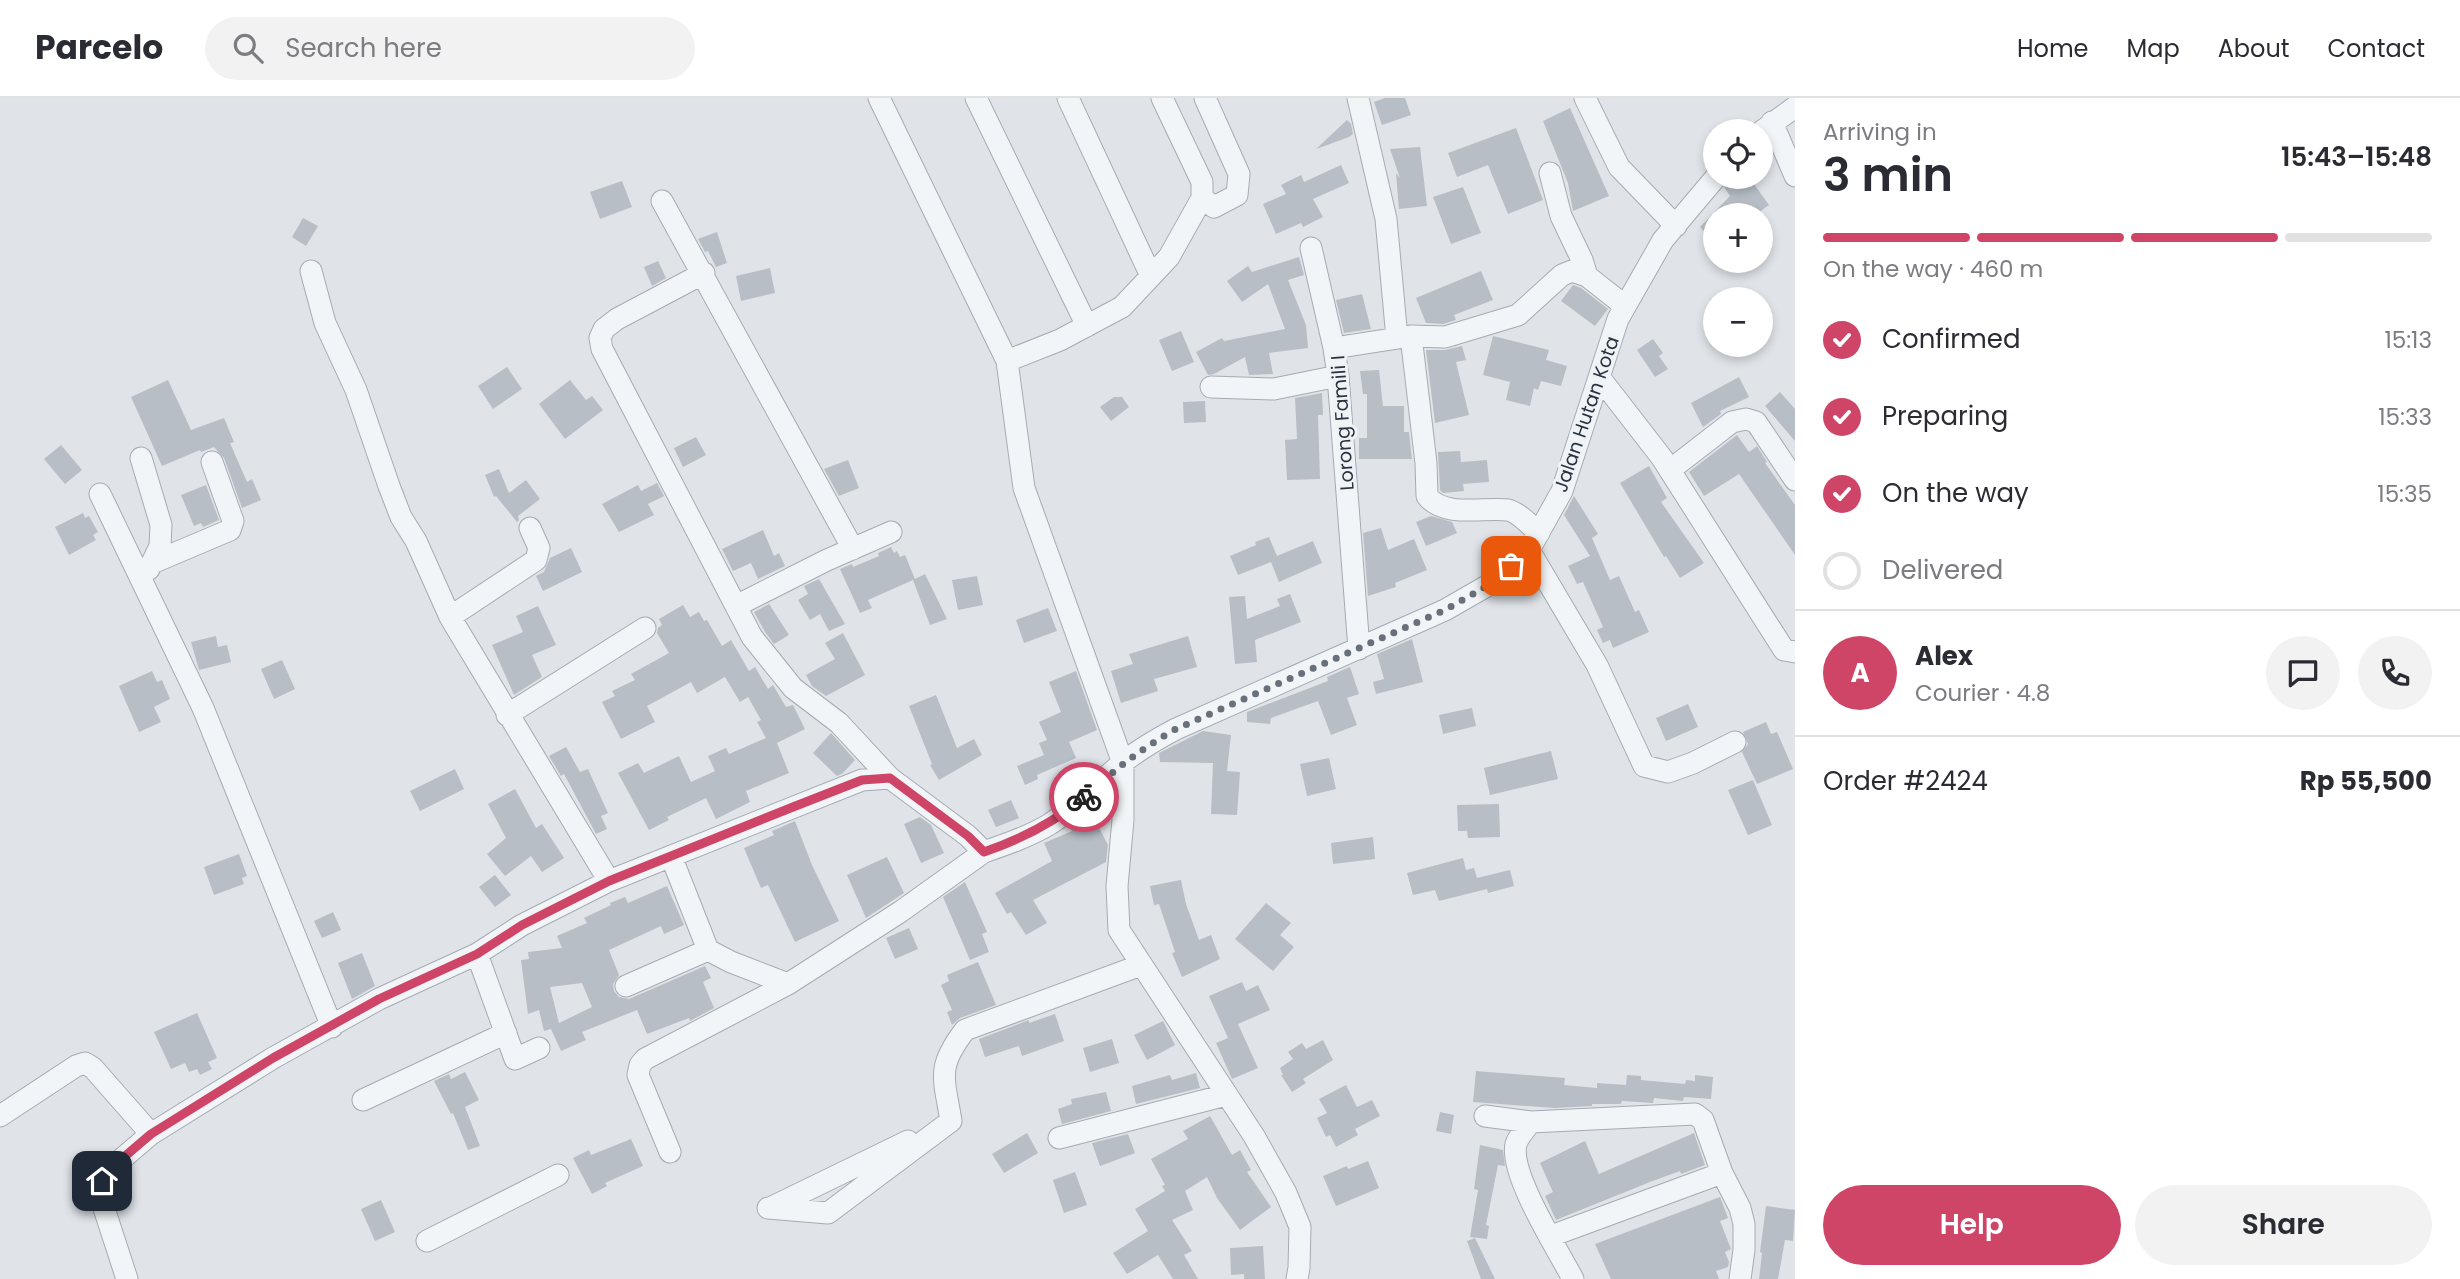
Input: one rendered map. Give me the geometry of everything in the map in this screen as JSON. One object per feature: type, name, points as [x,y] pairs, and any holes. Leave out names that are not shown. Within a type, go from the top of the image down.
[{"type":"street","points":[[879,98],[1007,361],[1024,488],[1123,762],[1123,820],[1116,886],[1119,930],[1254,1136],[1286,1193],[1300,1227],[1297,1279]]},
{"type":"street","points":[[976,98],[1087,326]]},
{"type":"street","points":[[1068,98],[1151,276]]},
{"type":"street","points":[[1007,361],[1060,340],[1122,307],[1169,257],[1202,198],[1202,182],[1162,98]]},
{"type":"street","points":[[1202,198],[1214,207],[1237,194],[1239,174],[1205,98]]},
{"type":"street","points":[[1358,98],[1386,219],[1426,463],[1427,496],[1438,505],[1474,511],[1511,510],[1534,542],[1597,665],[1644,766],[1668,772],[1735,742]]},
{"type":"street","points":[[1584,98],[1619,167],[1676,226]]},
{"type":"street","points":[[1773,122],[1795,107]]},
{"type":"street","points":[[1773,139],[1795,176]]},
{"type":"street","points":[[1550,173],[1561,216],[1587,276],[1625,306]]},
{"type":"street","name":"Jalan Hutan Kota","points":[[670,1152],[638,1075],[640,1065],[645,1059],[788,984],[900,912],[984,852],[1009,844],[1048,825],[1148,744],[1176,729],[1445,610],[1492,583],[1534,542],[1562,491],[1609,346],[1625,306],[1663,240],[1706,189]]},
{"type":"street","points":[[662,201],[704,273],[853,549]]},
{"type":"street","points":[[1311,248],[1334,348]]},
{"type":"street","points":[[311,271],[325,323],[355,390],[401,517],[416,541],[450,617],[609,881]]},
{"type":"street","name":"Lorong Famili I","points":[[1359,649],[1334,348],[1404,337],[1445,337],[1518,315],[1562,275],[1572,271],[1587,276]]},
{"type":"street","points":[[704,273],[617,319],[604,329],[600,338],[602,348],[752,637],[793,688],[839,723],[890,778],[968,836],[984,852]]},
{"type":"street","points":[[1211,387],[1274,389],[1338,376]]},
{"type":"street","points":[[1600,379],[1670,470],[1784,650],[1795,652]]},
{"type":"street","points":[[1670,470],[1732,422],[1746,419],[1756,422],[1795,480]]},
{"type":"street","points":[[141,458],[161,525],[160,546],[144,583]]},
{"type":"street","points":[[152,563],[230,530],[233,521],[212,462]]},
{"type":"street","points":[[100,494],[204,708],[332,1027]]},
{"type":"street","points":[[450,617],[536,560],[539,548],[530,528]]},
{"type":"street","points":[[736,606],[891,532]]},
{"type":"street","points":[[508,715],[645,628]]},
{"type":"street","points":[[127,1279],[99,1193],[102,1181],[110,1169],[151,1134],[273,1058],[379,999],[477,954],[522,925],[609,881],[862,780],[890,778]]},
{"type":"street","points":[[671,856],[708,950],[788,984]]},
{"type":"street","points":[[626,986],[708,950]]},
{"type":"street","points":[[477,954],[515,1059],[539,1048]]},
{"type":"street","points":[[951,1121],[943,1068],[953,1046],[965,1030],[1141,965]]},
{"type":"street","points":[[363,1100],[506,1033]]},
{"type":"street","points":[[0,1116],[76,1066],[85,1063],[93,1068],[151,1134]]},
{"type":"street","points":[[1059,1138],[1226,1095]]},
{"type":"street","points":[[1485,1116],[1531,1122],[1695,1114],[1703,1120],[1722,1173],[1740,1208],[1744,1224],[1740,1279]]},
{"type":"street","points":[[951,1121],[828,1213],[768,1208],[780,1203],[951,1121]]},
{"type":"street","points":[[1531,1122],[1516,1142],[1515,1160],[1522,1185],[1573,1279]]},
{"type":"street","points":[[1551,1236],[1722,1173]]},
{"type":"street","points":[[427,1241],[558,1175]]},
{"type":"building","points":[[1385,98],[1405,98],[1411,115],[1382,125],[1374,102]]},
{"type":"building","points":[[1570,108],[1609,196],[1573,211],[1568,183],[1543,121]]},
{"type":"building","points":[[1347,120],[1351,124],[1353,134],[1316,149]]},
{"type":"building","points":[[1516,128],[1543,200],[1508,214],[1488,165],[1457,177],[1448,153]]},
{"type":"building","points":[[1420,147],[1427,206],[1399,209],[1396,173],[1400,178],[1390,149]]},
{"type":"building","points":[[1341,165],[1349,183],[1313,199],[1323,217],[1303,227],[1301,223],[1276,234],[1263,204],[1286,194],[1281,185],[1301,175],[1304,182]]},
{"type":"building","points":[[622,181],[632,207],[600,219],[590,192]]},
{"type":"building","points":[[1463,187],[1481,233],[1451,244],[1433,197]]},
{"type":"building","points":[[1725,189],[1758,189],[1768,203],[1723,203],[1730,196]]},
{"type":"building","points":[[303,218],[318,226],[306,246],[292,237]]},
{"type":"building","points":[[717,232],[727,263],[716,267],[698,239]]},
{"type":"building","points":[[1299,257],[1304,275],[1288,280],[1306,325],[1308,348],[1269,353],[1273,374],[1249,375],[1245,357],[1208,375],[1196,352],[1222,338],[1224,341],[1285,329],[1268,284],[1242,302],[1227,281],[1248,266],[1252,272]]},
{"type":"building","points":[[658,261],[666,278],[652,286],[644,267]]},
{"type":"building","points":[[770,268],[775,293],[741,301],[736,276]]},
{"type":"building","points":[[1481,271],[1493,300],[1454,315],[1456,320],[1443,324],[1426,323],[1416,298]]},
{"type":"building","points":[[1573,285],[1608,309],[1595,326],[1561,301]]},
{"type":"building","points":[[1362,294],[1371,329],[1344,333],[1336,300]]},
{"type":"building","points":[[1181,331],[1194,362],[1172,371],[1159,340]]},
{"type":"building","points":[[1493,336],[1549,350],[1546,360],[1567,366],[1561,386],[1541,381],[1538,390],[1534,388],[1530,406],[1506,400],[1510,382],[1483,375]]},
{"type":"building","points":[[1653,339],[1663,353],[1659,356],[1668,369],[1655,377],[1637,350]]},
{"type":"building","points":[[1462,346],[1466,360],[1456,362],[1469,415],[1435,423],[1426,350]]},
{"type":"building","points":[[507,367],[522,389],[493,409],[478,386]]},
{"type":"building","points":[[1379,370],[1383,406],[1404,406],[1404,432],[1409,432],[1412,459],[1359,459],[1359,438],[1367,438],[1367,394],[1363,394],[1360,371]]},
{"type":"building","points":[[1739,377],[1749,397],[1720,411],[1721,414],[1703,427],[1691,403]]},
{"type":"building","points":[[168,380],[191,430],[224,418],[234,442],[230,443],[247,482],[252,479],[261,500],[242,508],[224,458],[214,447],[162,466],[131,397]]},
{"type":"building","points":[[570,380],[586,400],[592,396],[603,410],[565,439],[539,404]]},
{"type":"building","points":[[1780,392],[1795,409],[1795,441],[1765,406]]},
{"type":"building","points":[[1322,393],[1323,415],[1318,415],[1320,479],[1287,480],[1285,440],[1297,439],[1295,398]]},
{"type":"building","points":[[1114,397],[1122,397],[1129,407],[1111,421],[1100,407]]},
{"type":"building","points":[[1205,401],[1206,422],[1184,423],[1183,402]]},
{"type":"building","points":[[1737,435],[1749,452],[1757,446],[1767,462],[1765,463],[1795,505],[1795,555],[1739,474],[1704,496],[1689,472]]},
{"type":"building","points":[[696,437],[706,455],[683,467],[674,448]]},
{"type":"building","points":[[61,445],[82,470],[65,484],[44,459]]},
{"type":"building","points":[[1460,451],[1461,462],[1487,460],[1489,482],[1463,484],[1464,491],[1443,493],[1440,490],[1438,452]]},
{"type":"building","points":[[848,460],[859,488],[839,496],[824,469]]},
{"type":"building","points":[[1649,466],[1667,498],[1661,502],[1704,563],[1680,578],[1666,556],[1664,557],[1620,483]]},
{"type":"building","points":[[499,469],[509,493],[526,480],[540,499],[518,516],[517,522],[496,496],[494,497],[485,475]]},
{"type":"building","points":[[657,483],[664,496],[648,504],[654,515],[619,532],[602,504],[638,485],[641,491]]},
{"type":"building","points":[[206,485],[219,520],[203,527],[201,523],[194,526],[181,495]]},
{"type":"building","points":[[1574,496],[1598,534],[1592,538],[1610,580],[1619,576],[1635,612],[1639,610],[1649,632],[1613,648],[1610,640],[1603,643],[1597,630],[1603,627],[1583,582],[1577,584],[1568,566],[1590,556],[1564,515]]},
{"type":"building","points":[[83,513],[85,518],[89,516],[98,532],[93,535],[96,540],[69,555],[55,527]]},
{"type":"building","points":[[1431,516],[1452,522],[1457,533],[1426,546],[1416,522]]},
{"type":"building","points":[[1381,528],[1388,550],[1414,539],[1427,570],[1395,583],[1396,587],[1368,596],[1363,533]]},
{"type":"building","points":[[763,530],[774,556],[779,553],[785,566],[758,579],[751,563],[733,571],[722,549]]},
{"type":"building","points":[[1269,537],[1277,556],[1313,541],[1322,563],[1279,582],[1271,562],[1238,575],[1230,556]]},
{"type":"building","points":[[891,547],[900,557],[905,555],[915,579],[925,574],[947,619],[930,625],[913,580],[868,600],[872,608],[860,613],[840,569],[852,564],[853,567],[879,556],[878,553]]},
{"type":"building","points":[[571,548],[582,572],[543,591],[536,576],[544,572],[550,558]]},
{"type":"building","points":[[977,576],[983,605],[958,610],[952,580]]},
{"type":"building","points":[[819,579],[845,624],[829,631],[820,614],[810,620],[798,600],[808,594],[804,586]]},
{"type":"building","points":[[1290,594],[1301,622],[1255,640],[1257,662],[1235,664],[1229,597],[1245,596],[1247,619],[1280,606],[1277,599]]},
{"type":"building","points":[[769,604],[789,635],[774,644],[754,612]]},
{"type":"building","points":[[683,605],[690,617],[699,612],[704,621],[707,620],[722,646],[731,640],[749,671],[755,667],[768,689],[773,685],[786,707],[793,705],[805,729],[777,743],[789,773],[746,791],[750,802],[716,819],[706,798],[667,817],[669,820],[649,830],[618,773],[638,763],[644,773],[679,756],[691,782],[715,771],[708,756],[726,748],[729,754],[766,738],[757,722],[761,720],[748,697],[740,702],[725,677],[697,693],[691,682],[647,706],[655,722],[621,739],[602,702],[615,696],[612,691],[635,680],[631,674],[669,653],[657,633],[662,625],[659,619]]},
{"type":"building","points":[[538,606],[556,645],[532,655],[542,677],[514,695],[492,645],[523,632],[516,616]]},
{"type":"building","points":[[1048,608],[1057,631],[1024,643],[1016,620]]},
{"type":"building","points":[[843,633],[865,675],[826,696],[812,686],[806,675],[835,659],[825,643]]},
{"type":"building","points":[[216,636],[218,647],[227,645],[231,662],[199,670],[191,642]]},
{"type":"building","points":[[1188,636],[1197,667],[1154,679],[1158,691],[1121,703],[1111,671],[1133,664],[1129,654]]},
{"type":"building","points":[[1412,639],[1423,682],[1376,694],[1373,682],[1384,679],[1377,654]]},
{"type":"building","points":[[282,660],[295,689],[274,699],[261,669]]},
{"type":"building","points":[[1350,667],[1359,694],[1347,698],[1357,725],[1331,735],[1318,701],[1271,718],[1270,724],[1247,722],[1247,712],[1328,681],[1327,677]]},
{"type":"building","points":[[152,671],[157,682],[162,680],[170,699],[154,707],[161,722],[139,732],[119,686]]},
{"type":"building","points":[[1076,671],[1097,730],[1069,742],[1076,758],[1037,775],[1038,779],[1025,785],[1017,766],[1044,755],[1039,743],[1047,740],[1039,722],[1061,712],[1049,682]]},
{"type":"building","points":[[936,695],[957,748],[974,739],[982,755],[939,780],[930,765],[932,764],[909,706]]},
{"type":"building","points":[[1688,704],[1698,727],[1666,741],[1656,718]]},
{"type":"building","points":[[1472,708],[1476,726],[1443,734],[1439,715]]},
{"type":"building","points":[[1766,722],[1771,734],[1777,732],[1793,769],[1757,784],[1742,752],[1748,744],[1743,732]]},
{"type":"building","points":[[1203,731],[1231,735],[1227,771],[1240,772],[1237,815],[1211,814],[1213,763],[1160,762],[1159,753]]},
{"type":"building","points":[[831,733],[855,760],[837,776],[813,753]]},
{"type":"building","points":[[566,747],[580,772],[588,769],[608,813],[601,816],[607,829],[596,834],[564,774],[561,776],[549,756]]},
{"type":"building","points":[[1551,751],[1558,779],[1490,795],[1484,768]]},
{"type":"building","points":[[1329,758],[1336,789],[1307,796],[1300,764]]},
{"type":"building","points":[[455,769],[464,789],[420,811],[410,791]]},
{"type":"building","points":[[1753,780],[1772,825],[1748,835],[1728,790]]},
{"type":"building","points":[[515,789],[536,828],[542,824],[564,858],[542,872],[531,856],[505,876],[487,854],[506,838],[488,804]]},
{"type":"building","points":[[1011,800],[1019,818],[996,827],[988,810]]},
{"type":"building","points":[[1499,804],[1500,837],[1468,838],[1467,831],[1458,831],[1457,805]]},
{"type":"building","points":[[1090,810],[1108,845],[1106,862],[1033,900],[1047,923],[1026,935],[1011,912],[1007,914],[995,893],[1052,861],[1044,843],[1072,831],[1069,826]]},
{"type":"building","points":[[920,817],[931,825],[944,853],[921,863],[904,824]]},
{"type":"building","points":[[795,821],[812,865],[839,921],[795,942],[768,885],[761,888],[744,848],[774,835],[772,831]]},
{"type":"building","points":[[1373,837],[1375,859],[1333,864],[1331,843]]},
{"type":"building","points":[[239,854],[247,876],[242,878],[244,884],[214,895],[204,867]]},
{"type":"building","points":[[887,857],[904,893],[866,918],[847,875]]},
{"type":"building","points":[[1463,858],[1466,870],[1474,868],[1477,878],[1510,870],[1514,886],[1488,893],[1487,889],[1439,901],[1435,890],[1413,895],[1407,873]]},
{"type":"building","points":[[495,875],[511,895],[495,907],[479,887]]},
{"type":"building","points":[[1181,880],[1186,904],[1199,940],[1211,935],[1220,959],[1182,977],[1172,953],[1175,952],[1159,904],[1154,905],[1150,886]]},
{"type":"building","points":[[965,882],[987,932],[982,934],[989,952],[970,960],[943,897]]},
{"type":"building","points":[[667,886],[684,925],[664,934],[661,926],[609,950],[619,975],[613,984],[614,991],[619,997],[629,999],[705,966],[711,978],[703,982],[714,1008],[690,1021],[689,1018],[647,1034],[637,1010],[582,1032],[586,1040],[561,1051],[551,1029],[544,1031],[539,1010],[528,1014],[521,960],[529,959],[528,952],[562,948],[557,936],[587,923],[584,918],[611,905],[610,903],[625,897],[628,903]],"holes":[[[582,983],[592,1007],[559,1023],[550,987]]]},
{"type":"building","points":[[1266,903],[1291,923],[1280,935],[1294,947],[1273,971],[1235,939]]},
{"type":"building","points":[[333,912],[341,930],[322,938],[314,921]]},
{"type":"building","points":[[909,928],[918,949],[895,959],[886,938]]},
{"type":"building","points":[[362,953],[375,986],[352,999],[338,963]]},
{"type":"building","points":[[978,962],[996,1005],[960,1018],[952,1025],[947,1012],[952,1010],[941,985],[949,981],[947,975]]},
{"type":"building","points":[[1242,982],[1246,991],[1258,985],[1270,1010],[1238,1024],[1258,1068],[1232,1079],[1216,1043],[1228,1038],[1209,996]]},
{"type":"building","points":[[197,1013],[217,1058],[208,1062],[212,1069],[200,1075],[197,1069],[189,1072],[185,1063],[171,1069],[154,1032]]},
{"type":"building","points":[[1055,1014],[1064,1041],[1022,1056],[1019,1046],[985,1057],[979,1039],[1029,1020],[1029,1023]]},
{"type":"building","points":[[1163,1021],[1175,1045],[1147,1060],[1134,1035]]},
{"type":"building","points":[[1112,1039],[1119,1063],[1090,1072],[1083,1048]]},
{"type":"building","points":[[1323,1040],[1333,1060],[1303,1079],[1306,1083],[1292,1092],[1281,1075],[1280,1068],[1293,1059],[1288,1052],[1302,1043],[1306,1049]]},
{"type":"building","points":[[1476,1071],[1565,1078],[1564,1085],[1597,1088],[1597,1083],[1626,1085],[1627,1075],[1641,1076],[1641,1080],[1685,1084],[1686,1080],[1695,1081],[1695,1075],[1713,1077],[1711,1099],[1684,1097],[1683,1101],[1654,1098],[1653,1103],[1622,1101],[1621,1104],[1555,1108],[1473,1102]]},
{"type":"building","points":[[465,1072],[479,1100],[465,1107],[480,1146],[468,1150],[453,1113],[451,1114],[434,1081],[449,1074],[451,1079]]},
{"type":"building","points":[[1196,1073],[1200,1088],[1136,1104],[1132,1086],[1170,1075],[1172,1080]]},
{"type":"building","points":[[1346,1085],[1357,1107],[1372,1100],[1380,1116],[1355,1129],[1358,1135],[1336,1147],[1330,1135],[1326,1137],[1317,1118],[1327,1113],[1319,1099]]},
{"type":"building","points":[[1106,1092],[1111,1111],[1062,1124],[1058,1109],[1072,1104],[1071,1099]]},
{"type":"building","points":[[1440,1112],[1454,1115],[1451,1134],[1436,1131]]},
{"type":"building","points":[[1210,1116],[1232,1155],[1240,1150],[1251,1170],[1247,1172],[1271,1207],[1240,1230],[1217,1198],[1207,1177],[1185,1191],[1193,1210],[1172,1220],[1192,1251],[1184,1255],[1198,1279],[1173,1279],[1158,1255],[1127,1274],[1113,1253],[1148,1231],[1135,1209],[1165,1191],[1162,1186],[1165,1185],[1151,1159],[1188,1139],[1183,1131]]},
{"type":"building","points":[[1027,1133],[1038,1153],[1004,1173],[992,1154]]},
{"type":"building","points":[[1694,1133],[1705,1165],[1650,1182],[1556,1220],[1545,1196],[1553,1192],[1540,1163],[1585,1141],[1599,1174]]},
{"type":"building","points":[[1128,1134],[1135,1153],[1100,1166],[1092,1143]]},
{"type":"building","points":[[631,1139],[643,1166],[605,1183],[607,1186],[592,1194],[573,1158],[589,1150],[591,1155]]},
{"type":"building","points":[[1480,1145],[1503,1150],[1505,1166],[1498,1165],[1486,1225],[1489,1226],[1487,1239],[1470,1237],[1478,1190],[1474,1189]]},
{"type":"building","points":[[1368,1161],[1379,1188],[1336,1206],[1323,1176]]},
{"type":"building","points":[[1075,1172],[1087,1205],[1064,1213],[1053,1180]]},
{"type":"building","points":[[1720,1197],[1728,1218],[1720,1221],[1731,1249],[1725,1252],[1728,1267],[1716,1271],[1719,1279],[1611,1279],[1595,1244]]},
{"type":"building","points":[[381,1200],[395,1232],[375,1241],[361,1209]]},
{"type":"building","points":[[1766,1206],[1795,1210],[1793,1241],[1785,1240],[1778,1279],[1759,1279]]},
{"type":"building","points":[[1475,1238],[1495,1279],[1481,1279],[1467,1241]]},
{"type":"building","points":[[1263,1246],[1265,1279],[1244,1279],[1244,1274],[1231,1275],[1230,1248]]},
{"type":"way so far","points":[[1084,797],[1148,744],[1176,729],[1445,610],[1492,583],[1511,566]]},
{"type":"route","points":[[102,1181],[110,1169],[151,1134],[273,1058],[379,999],[477,954],[522,925],[609,881],[862,780],[890,778],[968,836],[984,852],[1009,844],[1048,825],[1084,797]]}]
